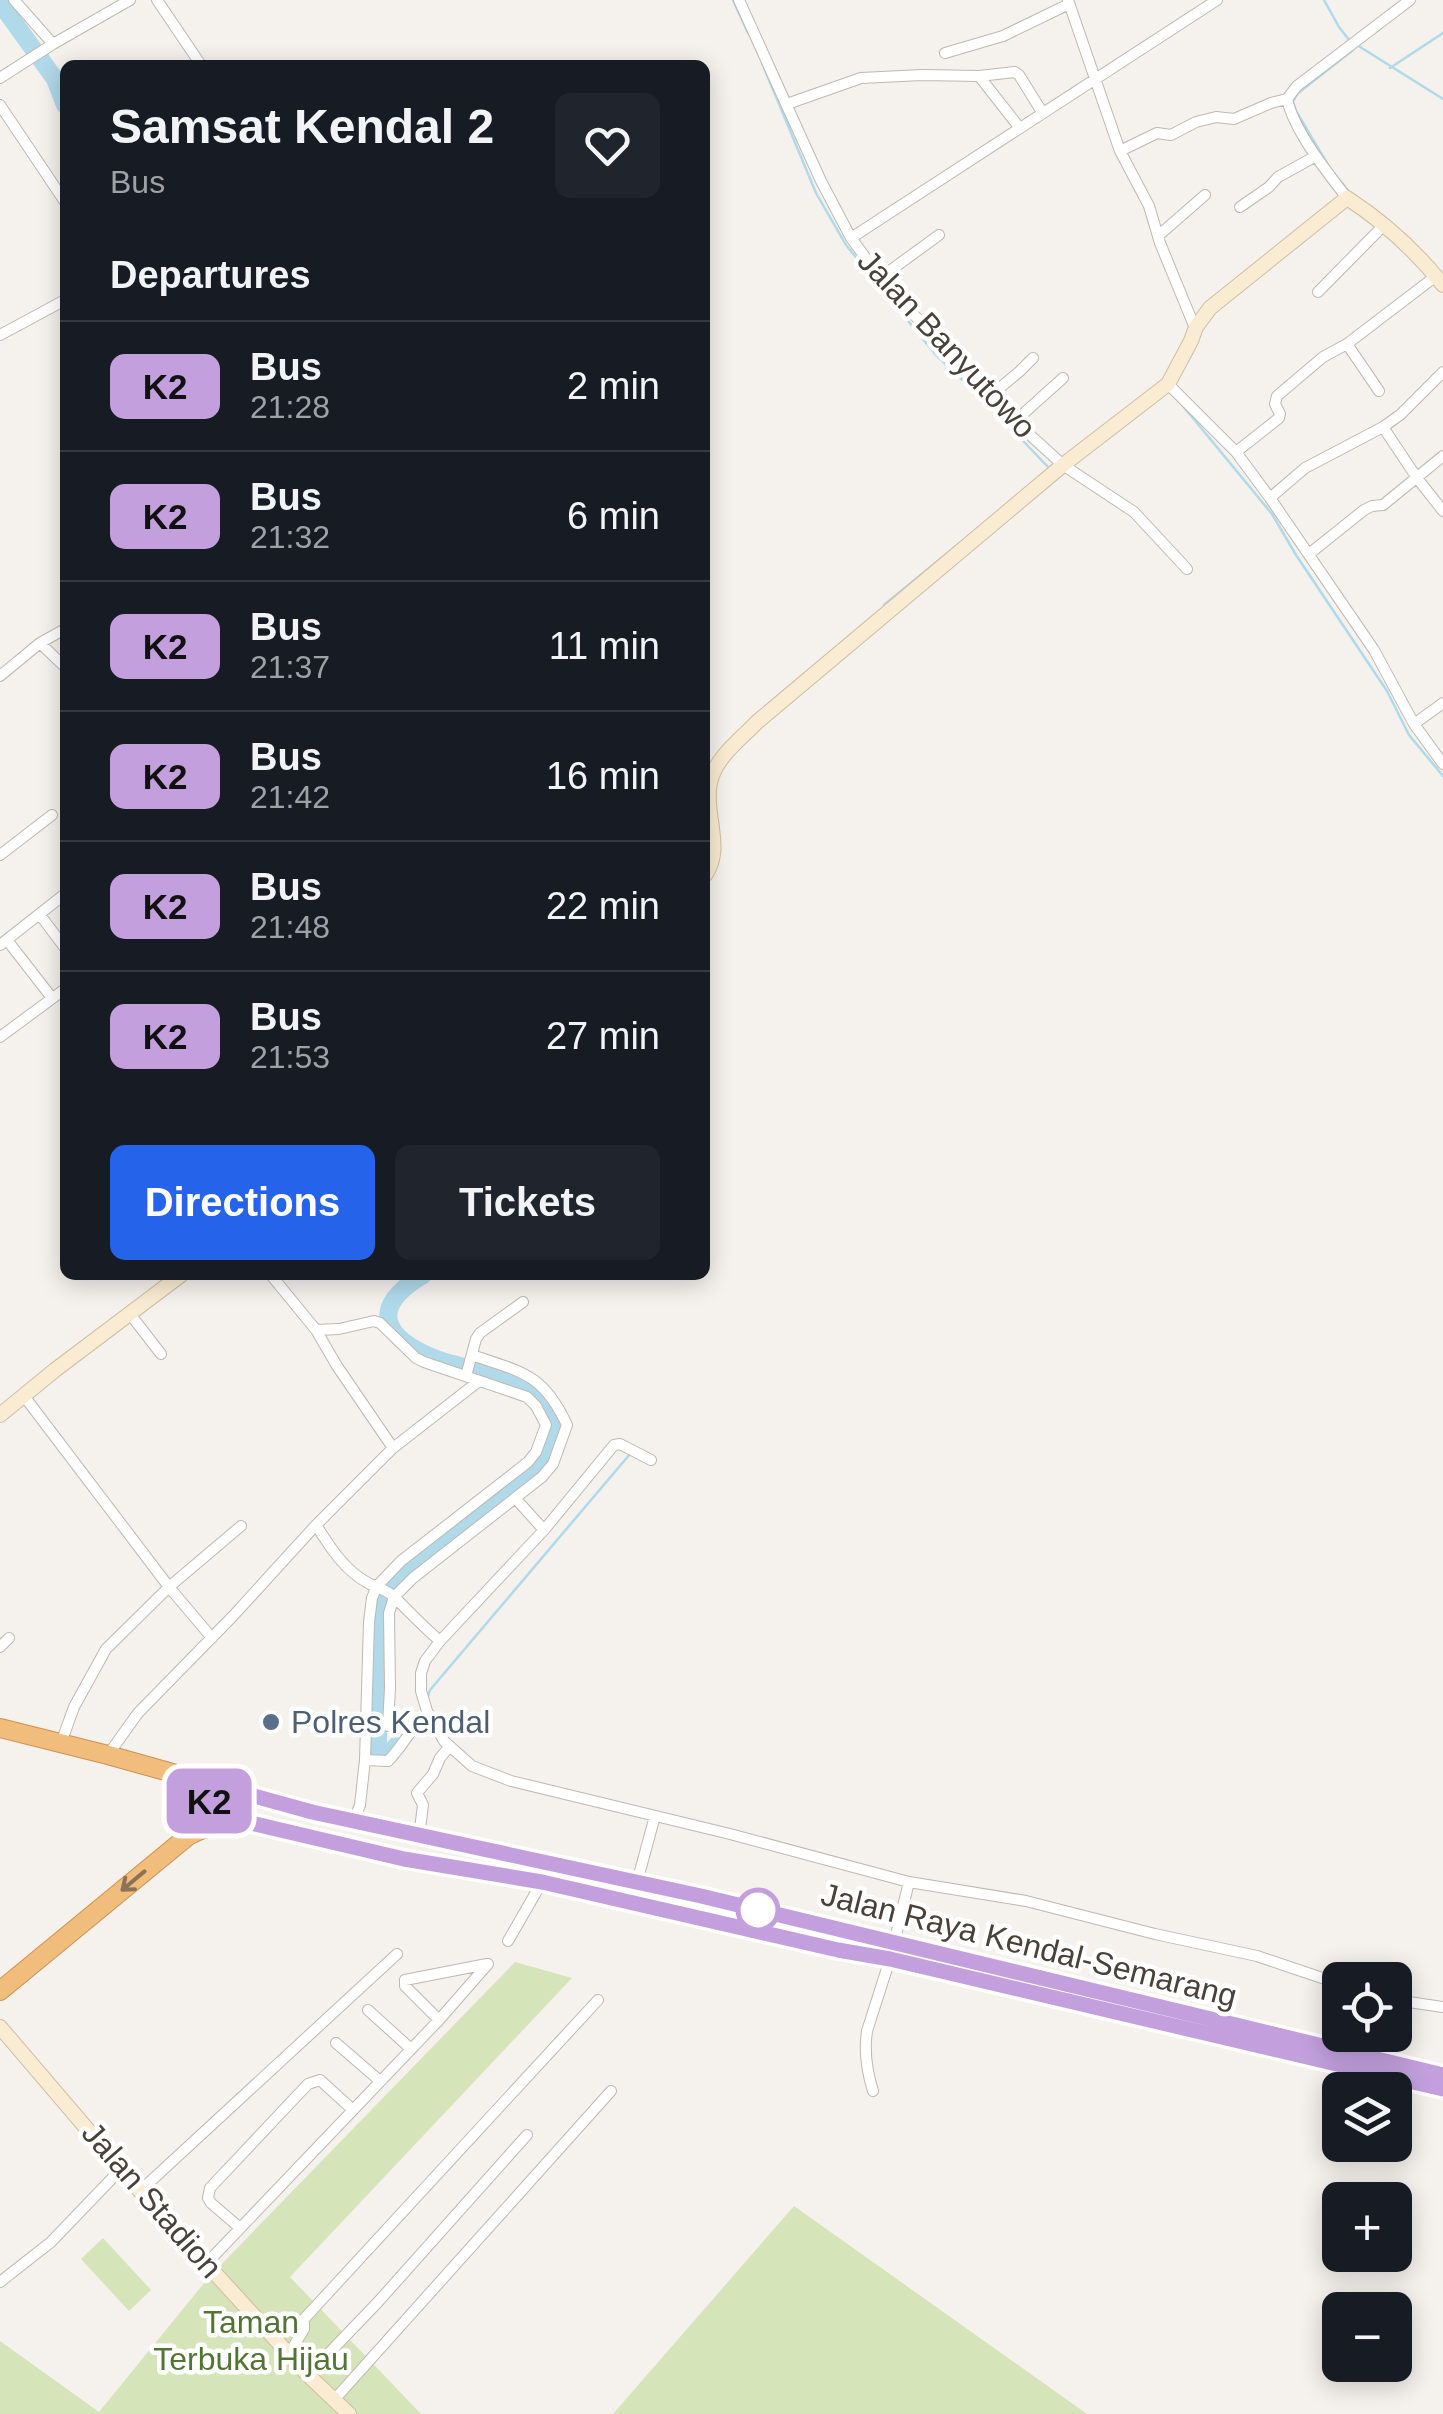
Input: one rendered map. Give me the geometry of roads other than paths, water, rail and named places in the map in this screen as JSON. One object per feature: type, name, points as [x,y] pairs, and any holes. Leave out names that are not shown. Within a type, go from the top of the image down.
[{"type":"highway","name":"Jalan Raya Kendal-Semarang","points":[[0,1728],[293,1806],[362,1818],[637,1882],[891,1952],[1443,2089]]},
{"type":"highway","points":[[0,1991],[188,1836],[212,1825],[210,1784]]},
{"type":"highway","name":"Jalan Raya Kendal-Semarang","points":[[212,1825],[251,1823],[404,1859],[542,1882],[820,1946],[891,1952]]},
{"type":"highway","name":"Jalan Raya Kendal-Semarang","points":[[1153,2014],[1322,2039]]},
{"type":"highway","name":"Jalan Raya Kendal-Semarang","points":[[1371,2052],[1443,2075]]},
{"type":"street","points":[[14,0],[50,46]]},
{"type":"street","points":[[0,78],[130,0]]},
{"type":"street","points":[[158,0],[197,60]]},
{"type":"street","name":"Jalan Banyutowo","points":[[739,0],[821,181],[850,238],[880,278],[1014,422],[1062,464],[1134,512],[1187,569]]},
{"type":"street","points":[[850,238],[1217,0]]},
{"type":"street","points":[[1236,452],[1278,418],[1277,396],[1323,358],[1440,281],[1385,224],[1347,198],[1316,156],[1288,100],[1297,86],[1410,0]]},
{"type":"street","points":[[945,53],[1003,36],[1068,2],[1122,150],[1149,206],[1196,326]]},
{"type":"street","points":[[787,104],[861,78],[1018,73],[1042,112]]},
{"type":"street","points":[[979,76],[1019,127]]},
{"type":"street","points":[[1122,150],[1157,134],[1171,135],[1196,122],[1216,117],[1234,119],[1288,100]]},
{"type":"street","points":[[0,104],[60,194]]},
{"type":"street","points":[[1240,207],[1278,177],[1316,156]]},
{"type":"street","points":[[1160,234],[1205,195]]},
{"type":"street","points":[[710,783],[722,759],[757,722],[1062,464],[1172,387],[1196,326],[1233,288],[1347,198]]},
{"type":"street","points":[[1318,292],[1385,224]]},
{"type":"street","points":[[880,278],[939,236]]},
{"type":"street","points":[[0,334],[60,303]]},
{"type":"street","points":[[1346,344],[1379,391]]},
{"type":"street","points":[[990,396],[1032,358]]},
{"type":"street","points":[[1270,498],[1305,468],[1400,414],[1443,372]]},
{"type":"street","points":[[1014,422],[1063,378]]},
{"type":"street","points":[[1172,387],[1236,452],[1270,498],[1381,662],[1414,724],[1443,764]]},
{"type":"street","points":[[1382,427],[1443,511]]},
{"type":"street","points":[[1309,554],[1364,510],[1383,505],[1443,456]]},
{"type":"street","points":[[0,676],[60,631]]},
{"type":"street","points":[[40,643],[60,662]]},
{"type":"street","points":[[1414,724],[1443,703]]},
{"type":"street","points":[[0,855],[52,815]]},
{"type":"street","points":[[710,823],[714,853],[710,869]]},
{"type":"street","points":[[52,998],[3,942],[60,898]]},
{"type":"street","points":[[40,915],[60,941]]},
{"type":"street","points":[[0,1037],[60,992]]},
{"type":"street","points":[[0,1415],[174,1280]]},
{"type":"street","points":[[279,1280],[394,1448]]},
{"type":"street","points":[[467,1375],[480,1332],[523,1302]]},
{"type":"street","points":[[130,1314],[161,1354]]},
{"type":"street","points":[[316,1330],[380,1323],[416,1358],[527,1398],[548,1425]]},
{"type":"street","points":[[362,1818],[360,1805],[368,1760],[372,1598],[413,1578],[542,1477],[553,1464],[565,1425],[549,1392],[538,1382],[525,1373],[471,1357]]},
{"type":"street","points":[[108,1755],[138,1713],[316,1525],[394,1448],[479,1381]]},
{"type":"street","points":[[24,1396],[168,1587],[212,1638]]},
{"type":"street","points":[[548,1425],[565,1425]]},
{"type":"street","points":[[388,1726],[386,1591],[400,1562],[528,1462],[548,1425]]},
{"type":"street","points":[[652,1460],[620,1444],[614,1445],[544,1530],[425,1661],[421,1691],[427,1710],[450,1748],[472,1766],[511,1781],[909,1882],[1026,1901],[1257,1956],[1322,1978]]},
{"type":"street","points":[[516,1499],[544,1530]]},
{"type":"street","points":[[316,1525],[341,1562],[372,1586],[386,1591],[440,1641]]},
{"type":"street","points":[[61,1743],[74,1707],[106,1649],[168,1587],[241,1526]]},
{"type":"street","points":[[368,1760],[388,1761],[427,1710]]},
{"type":"street","points":[[411,1829],[424,1805],[417,1796],[418,1790],[434,1774],[440,1758],[450,1748]]},
{"type":"street","points":[[637,1882],[655,1816]]},
{"type":"street","points":[[508,1942],[542,1882]]},
{"type":"street","points":[[873,2091],[866,2042],[909,1882]]},
{"type":"street","points":[[140,2191],[396,1954]]},
{"type":"street","points":[[207,2263],[439,2020],[488,1964],[405,1980],[405,1986],[439,2020]]},
{"type":"street","points":[[274,2338],[304,2319],[598,2000]]},
{"type":"street","points":[[1412,2002],[1443,2006]]},
{"type":"street","points":[[368,2010],[411,2049]]},
{"type":"street","name":"Jalan Stadion","points":[[0,2026],[140,2191],[348,2414]]},
{"type":"street","points":[[336,2043],[380,2081]]},
{"type":"street","points":[[240,2228],[211,2203],[210,2188],[308,2084],[320,2080],[353,2110]]},
{"type":"street","points":[[334,2400],[611,2091]]},
{"type":"street","points":[[308,2375],[527,2136]]},
{"type":"street","points":[[0,2282],[51,2242],[122,2168]]},
{"type":"street","points":[[290,2354],[304,2329],[304,2319]]},
{"type":"waterway","points":[[733,0],[748,33]]},
{"type":"waterway","points":[[1324,0],[1350,41]]},
{"type":"waterway","points":[[0,3],[55,79],[60,92]]},
{"type":"waterway","points":[[1390,68],[1443,33]]},
{"type":"waterway","points":[[1357,45],[1443,99]]},
{"type":"waterway","points":[[1328,165],[1293,102],[1297,94],[1353,50]]},
{"type":"waterway","points":[[762,63],[816,193],[846,245],[936,355],[1048,467]]},
{"type":"waterway","points":[[1336,176],[1350,193]]},
{"type":"waterway","points":[[1188,361],[1196,345]]},
{"type":"waterway","points":[[1183,406],[1272,514],[1387,691],[1409,735],[1443,776]]},
{"type":"waterway","points":[[884,605],[972,533]]},
{"type":"waterway","points":[[396,1746],[388,1756],[378,1756],[378,1630],[384,1597],[404,1573],[526,1477],[553,1439],[557,1421],[518,1383],[436,1359],[404,1342],[389,1322],[389,1311],[394,1299],[416,1280]]},
{"type":"waterway","points":[[428,1696],[630,1454]]},
{"type":"place","name":"Polres Kendal","points":[[271,1722]]},
{"type":"park label","name":"Taman Terbuka Hijau","points":[[251,2340]]}]
